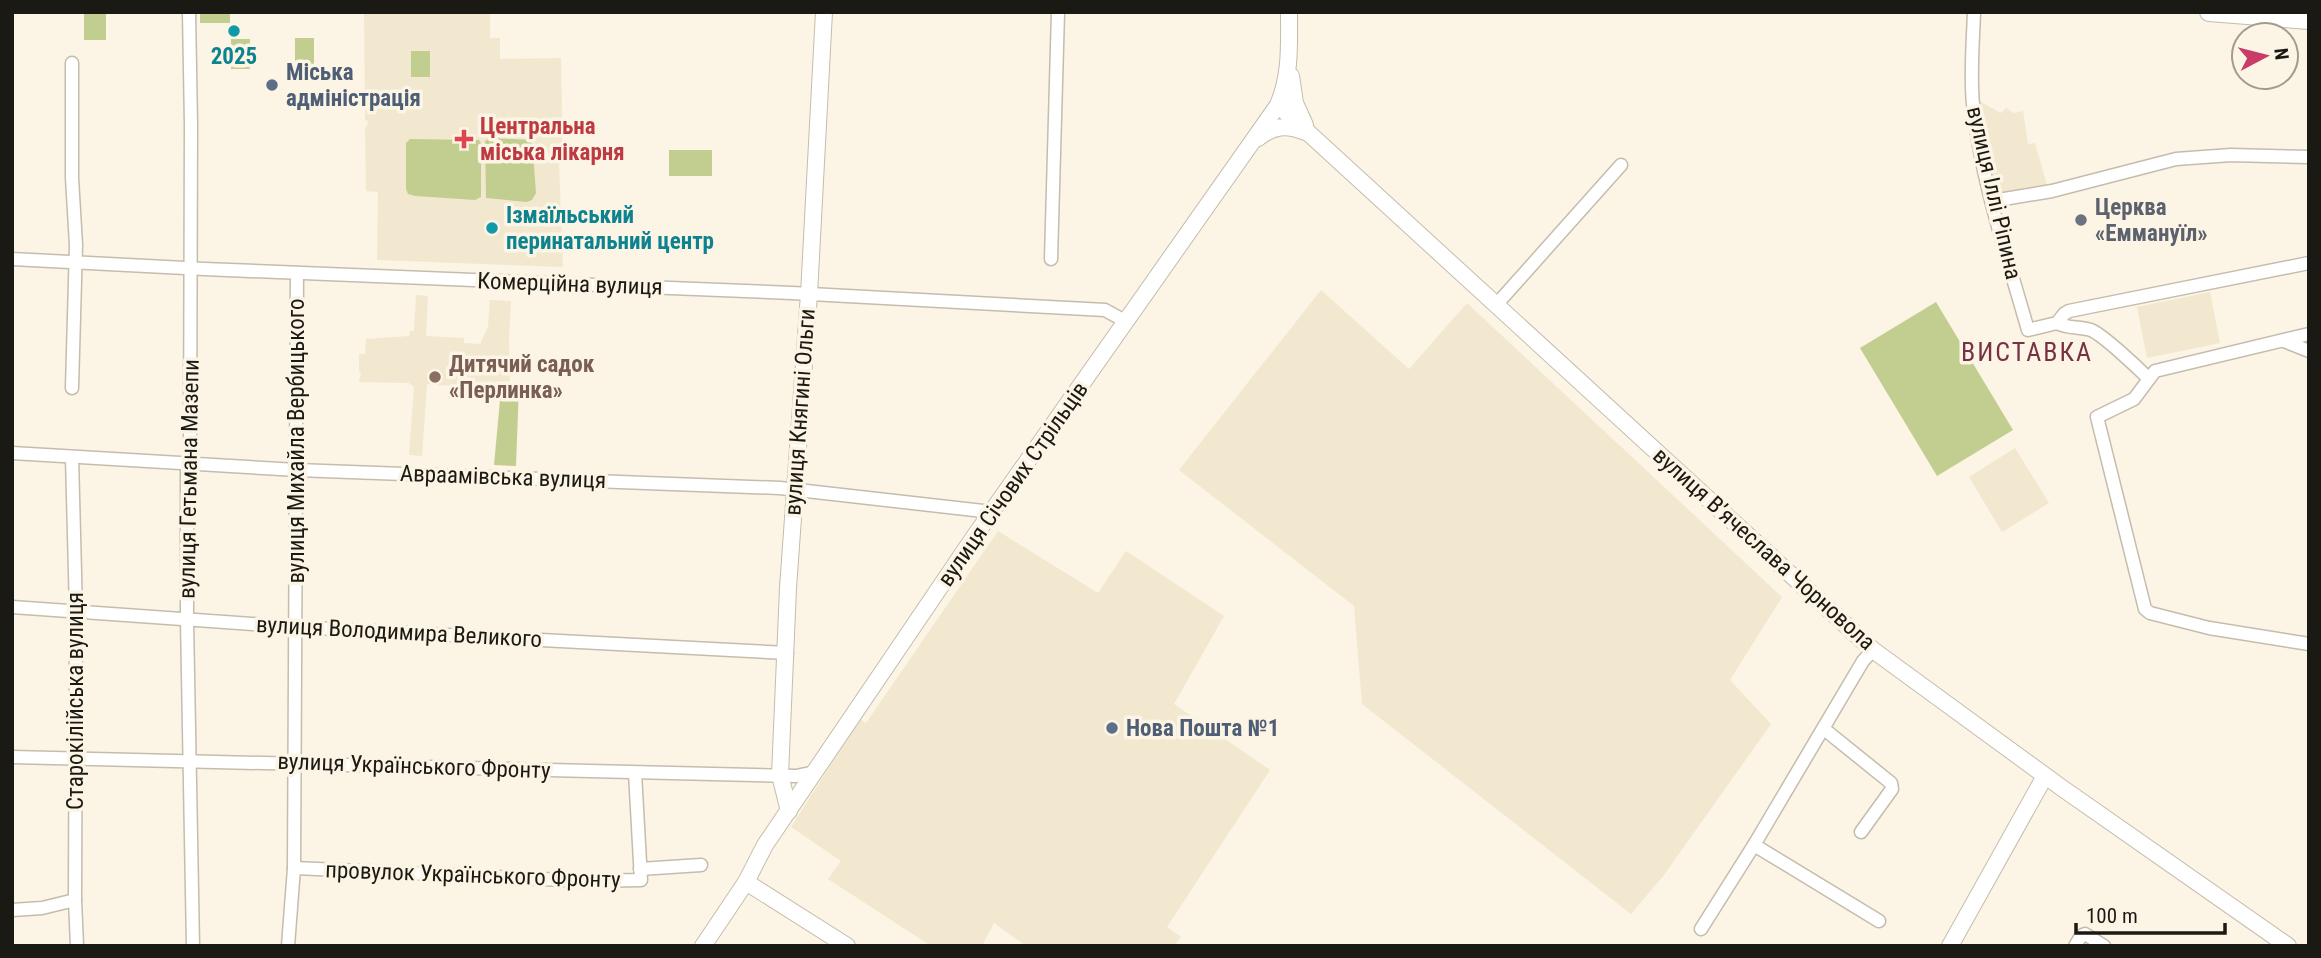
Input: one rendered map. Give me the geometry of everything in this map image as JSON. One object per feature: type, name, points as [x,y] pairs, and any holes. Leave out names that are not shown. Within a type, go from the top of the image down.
[{"type":"main road","points":[[2208,12],[2309,20]]},
{"type":"street","name":"вулиця Гетьмана Мазепи","points":[[189,12],[191,269],[187,620],[193,946]]},
{"type":"street","name":"вулиця Княгині Ольги","points":[[789,811],[780,775],[788,588],[809,294],[824,12]]},
{"type":"street","points":[[1051,259],[1058,12]]},
{"type":"street","name":"вулиця Січових Стрільців","points":[[703,946],[746,881],[765,845],[992,512],[1278,105],[1285,88],[1289,60],[1289,12]]},
{"type":"street","name":"вулиця Іллі Ріпина","points":[[1974,12],[1972,102],[1992,201],[2028,330],[2057,323]]},
{"type":"street","points":[[1289,60],[1295,103],[1311,134]]},
{"type":"street","points":[[72,62],[72,178],[76,264],[72,388]]},
{"type":"street","name":"вулиця Вʼячеслава Чорновола","points":[[1278,105],[1873,650],[2045,776],[2284,944]]},
{"type":"street","points":[[1250,144],[1277,127],[1294,127],[1311,134]]},
{"type":"street","points":[[1992,201],[2052,191],[2176,159],[2231,155],[2309,157]]},
{"type":"street","points":[[1496,304],[1620,165]]},
{"type":"street","name":"Комерційна вулиця","points":[[12,259],[76,264],[809,294],[1105,310],[1125,321]]},
{"type":"street","points":[[2148,378],[2099,334],[2057,323],[2069,311],[2309,263]]},
{"type":"street","name":"вулиця Михайла Вербицького","points":[[288,946],[294,868],[297,273]]},
{"type":"street","points":[[2309,334],[2160,370],[2148,378],[2134,398],[2096,417],[2144,606],[2150,613],[2209,628],[2309,644]]},
{"type":"street","points":[[2284,341],[2309,351]]},
{"type":"street","name":"Авраамівська вулиця","points":[[12,453],[297,470],[794,489],[992,512]]},
{"type":"street","name":"Старокілійська вулиця","points":[[72,457],[76,612],[77,946]]},
{"type":"street","name":"вулиця Володимира Великого","points":[[12,607],[295,627],[786,653]]},
{"type":"street","points":[[1701,929],[1863,661],[1873,650]]},
{"type":"street","points":[[1824,729],[1891,783],[1892,789],[1860,832]]},
{"type":"street","name":"вулиця Українського Фронту","points":[[12,757],[191,759],[635,774],[796,776],[815,772]]},
{"type":"street","name":"провулок Українського Фронту","points":[[294,868],[586,881],[640,880],[635,774]]},
{"type":"street","points":[[765,845],[774,822],[780,775]]},
{"type":"street","points":[[1950,946],[2045,776]]},
{"type":"street","points":[[1754,845],[1879,921]]},
{"type":"street","name":"провулок Українського Фронту","points":[[640,869],[701,865]]},
{"type":"street","points":[[746,881],[847,946]]},
{"type":"street","points":[[12,910],[42,908],[75,900]]},
{"type":"street","points":[[2075,946],[2085,934],[2104,946]]},
{"type":"shaded area","name":"Центральна міська лікарня","points":[[364,13],[490,13],[490,38],[500,38],[500,59],[561,58],[563,163],[559,164],[563,267],[377,260],[378,192],[366,191],[365,127],[368,121],[365,120]]},
{"type":"shaded area","points":[[1977,96],[1981,102],[2001,113],[2006,108],[2014,113],[2023,111],[2028,144],[2035,143],[2047,185],[1995,197]]},
{"type":"shaded area","points":[[1321,290],[1409,369],[1467,303],[1782,597],[1730,680],[1771,724],[1664,875],[1631,914],[1362,704],[1354,606],[1179,470]]},
{"type":"shaded area","points":[[2210,292],[2220,343],[2147,358],[2137,307]]},
{"type":"shaded area","name":"Дитячий садок «Перлинка»","points":[[416,295],[428,296],[426,336],[464,338],[464,343],[480,344],[488,327],[490,300],[511,301],[510,390],[427,384],[422,456],[409,455],[414,387],[409,383],[359,382],[359,354],[365,354],[366,339],[409,336],[410,331],[414,331]]},
{"type":"shaded area","points":[[2015,448],[2049,503],[2002,532],[1969,477]]},
{"type":"shaded area","points":[[998,531],[1098,593],[1126,551],[1224,616],[1174,704],[1270,770],[1167,927],[1181,937],[1174,946],[1026,946],[994,923],[982,946],[931,946],[828,879],[841,861],[791,827],[860,719],[866,723]]},
{"type":"green space","points":[[84,12],[106,12],[106,40],[84,40]]},
{"type":"green space","points":[[200,12],[230,14],[230,23],[200,23]]},
{"type":"green space","points":[[295,38],[314,38],[314,68],[295,68]]},
{"type":"green space","points":[[231,39],[250,39],[250,69],[231,69]]},
{"type":"green space","points":[[411,51],[430,51],[430,77],[411,77]]},
{"type":"green space","points":[[490,138],[532,140],[536,193],[532,200],[527,202],[486,198],[485,141]]},
{"type":"green space","points":[[410,139],[479,140],[481,197],[475,200],[408,194],[406,143]]},
{"type":"green space","points":[[669,150],[712,150],[712,176],[669,176]]},
{"type":"green space","points":[[1936,302],[2013,430],[1937,476],[1860,348]]},
{"type":"green space","points":[[510,386],[519,386],[516,466],[494,465],[501,389],[510,390]]},
{"type":"place","name":"2025","points":[[234,31]]},
{"type":"place","name":"Міська адміністрація","points":[[272,85]]},
{"type":"place","name":"Центральна міська лікарня","points":[[464,139]]},
{"type":"place","name":"Церква «Еммануїл»","points":[[2081,220]]},
{"type":"place","name":"Ізмаїльський перинатальний центр","points":[[492,228]]},
{"type":"place","name":"Дитячий садок «Перлинка»","points":[[435,377]]},
{"type":"place","name":"Нова Пошта №1","points":[[1112,728]]},
{"type":"district","name":"ВИСТАВКА","points":[[2027,352]]}]
